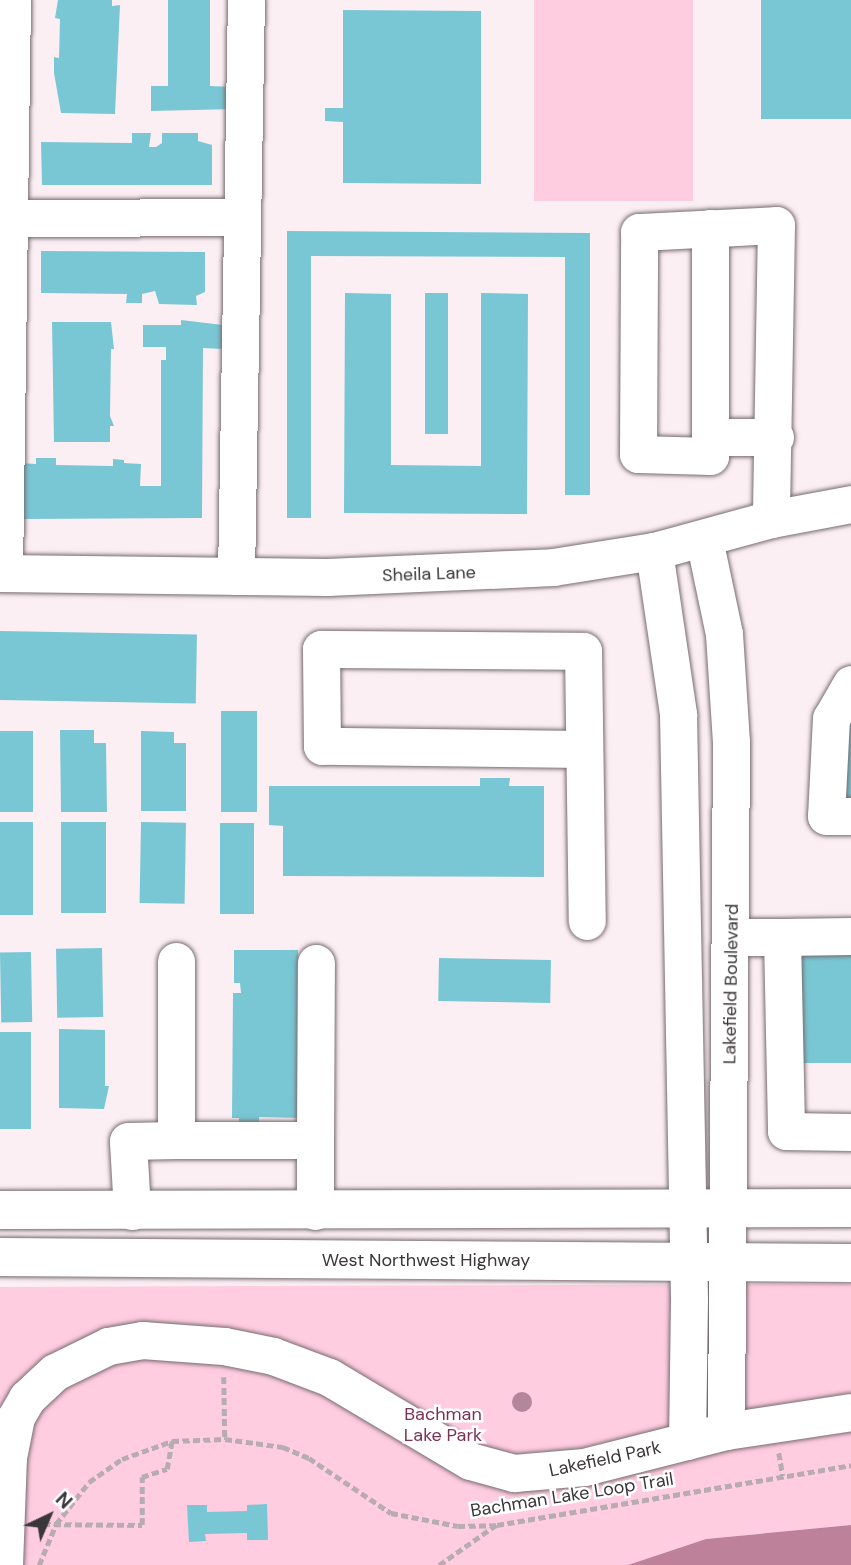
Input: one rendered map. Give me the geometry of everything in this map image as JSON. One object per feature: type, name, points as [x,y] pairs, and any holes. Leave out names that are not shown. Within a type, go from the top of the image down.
[{"type":"main road","points":[[0,1210],[132,1212],[851,1208]]},
{"type":"main road","points":[[0,1242],[102,1236],[124,1223],[132,1212]]},
{"type":"main road","name":"West Northwest Highway","points":[[0,1257],[726,1260],[851,1263]]},
{"type":"street","points":[[2,573],[5,218],[12,0]]},
{"type":"street","points":[[236,576],[246,0]]},
{"type":"street","points":[[5,218],[242,217]]},
{"type":"street","points":[[710,229],[710,456],[638,454],[639,232],[776,226],[775,437],[771,519]]},
{"type":"street","points":[[710,437],[775,437]]},
{"type":"street","name":"Sheila Lane","points":[[2,573],[236,576],[473,573],[654,551],[771,519],[851,504]]},
{"type":"street","name":"Lakefield Boulevard","points":[[704,539],[724,634],[729,693],[732,931],[726,1208],[726,1431]]},
{"type":"street","points":[[654,551],[678,714],[687,1260],[687,1441]]},
{"type":"street","points":[[584,749],[322,746],[321,649],[583,650],[587,921]]},
{"type":"street","points":[[851,684],[831,718],[826,816],[851,816]]},
{"type":"street","points":[[682,922],[782,937],[851,936]]},
{"type":"street","points":[[782,937],[786,1131],[851,1132]]},
{"type":"street","points":[[176,961],[176,1140]]},
{"type":"street","points":[[315,1210],[316,963]]},
{"type":"street","points":[[729,1097],[786,1093]]},
{"type":"street","points":[[132,1212],[128,1141],[315,1140]]},
{"type":"street","name":"Lakefield Park","points":[[4,1565],[4,1462],[8,1417],[55,1372],[108,1346],[142,1340],[224,1346],[273,1356],[329,1377],[392,1412],[438,1445],[470,1461],[514,1473],[584,1467],[726,1431],[851,1412]]},
{"type":"path","points":[[224,1346],[225,1439]]},
{"type":"path","name":"Bachman Lake Loop Trail","points":[[39,1565],[56,1524],[68,1504],[104,1469],[144,1448],[172,1441],[225,1439],[283,1447],[309,1458],[380,1507],[413,1520],[497,1525],[851,1465]]},
{"type":"path","points":[[6,1525],[142,1525],[142,1476],[167,1469],[172,1441]]},
{"type":"path","points":[[439,1565],[497,1525]]},
{"type":"green space","points":[[534,0],[693,0],[693,201],[534,201]]},
{"type":"green space","name":"Bachman Lake Park","points":[[851,1284],[851,1525],[706,1539],[628,1565],[0,1565],[0,1287]]},
{"type":"shaded area","points":[[851,1525],[851,1565],[628,1565],[706,1539]]},
{"type":"building","points":[[58,0],[112,0],[112,6],[120,5],[115,114],[61,113],[54,73],[54,57],[59,58],[60,19],[55,18]]},
{"type":"building","points":[[168,0],[210,0],[210,86],[235,87],[236,109],[151,111],[151,86],[168,86]]},
{"type":"building","points":[[761,0],[851,0],[851,119],[761,119]]},
{"type":"building","points":[[343,10],[481,11],[481,184],[343,183],[343,122],[325,121],[325,108],[343,108]]},
{"type":"building","points":[[132,133],[151,133],[149,147],[156,147],[162,143],[162,133],[198,133],[198,141],[212,145],[212,185],[42,185],[41,142],[132,143]]},
{"type":"building","points":[[287,231],[590,233],[590,495],[565,495],[565,257],[311,256],[311,518],[287,518]]},
{"type":"building","points":[[41,251],[205,252],[205,292],[196,296],[197,305],[159,304],[155,291],[142,294],[142,303],[126,303],[127,294],[41,293]]},
{"type":"building","points":[[345,293],[391,294],[391,465],[481,466],[481,293],[528,294],[527,514],[344,513]]},
{"type":"building","points":[[425,293],[448,293],[448,434],[425,434]]},
{"type":"building","points":[[181,320],[223,325],[223,349],[203,348],[202,518],[21,519],[21,463],[36,464],[36,458],[56,458],[56,465],[113,466],[113,459],[124,460],[124,463],[141,464],[140,486],[161,486],[161,360],[166,360],[166,347],[143,347],[143,325],[181,325]]},
{"type":"building","points":[[52,322],[111,322],[114,349],[111,349],[110,416],[114,426],[110,426],[110,442],[54,442]]},
{"type":"building","points":[[0,631],[197,634],[196,703],[0,700]]},
{"type":"building","points":[[221,711],[257,711],[257,812],[221,812]]},
{"type":"building","points":[[842,711],[851,711],[851,805],[842,805]]},
{"type":"building","points":[[60,730],[94,730],[94,743],[106,743],[107,812],[61,812]]},
{"type":"building","points":[[0,731],[33,731],[33,812],[0,812]]},
{"type":"building","points":[[141,731],[174,732],[174,743],[186,743],[186,811],[141,811]]},
{"type":"building","points":[[480,778],[510,778],[509,786],[544,786],[544,877],[283,876],[283,826],[269,825],[269,786],[480,786]]},
{"type":"building","points":[[0,822],[33,822],[33,915],[0,915]]},
{"type":"building","points":[[61,822],[106,822],[106,913],[61,913]]},
{"type":"building","points":[[141,822],[186,823],[185,904],[140,903]]},
{"type":"building","points":[[220,823],[254,823],[254,914],[220,914]]},
{"type":"building","points":[[102,948],[103,1017],[57,1018],[56,949]]},
{"type":"building","points":[[234,950],[298,950],[303,1118],[259,1117],[259,1126],[239,1126],[239,1118],[232,1118],[233,993],[241,993],[240,983],[234,983]]},
{"type":"building","points":[[31,952],[32,1022],[1,1023],[0,953]]},
{"type":"building","points":[[800,953],[851,953],[851,1063],[800,1063]]},
{"type":"building","points":[[439,958],[551,960],[550,1003],[438,1001]]},
{"type":"building","points":[[59,1029],[105,1030],[105,1086],[109,1086],[104,1109],[59,1108]]},
{"type":"building","points":[[0,1032],[31,1032],[31,1129],[0,1129]]},
{"type":"building","points":[[267,1504],[268,1540],[247,1540],[247,1533],[205,1534],[206,1541],[189,1542],[187,1505],[207,1505],[207,1512],[247,1511],[247,1505]]}]
